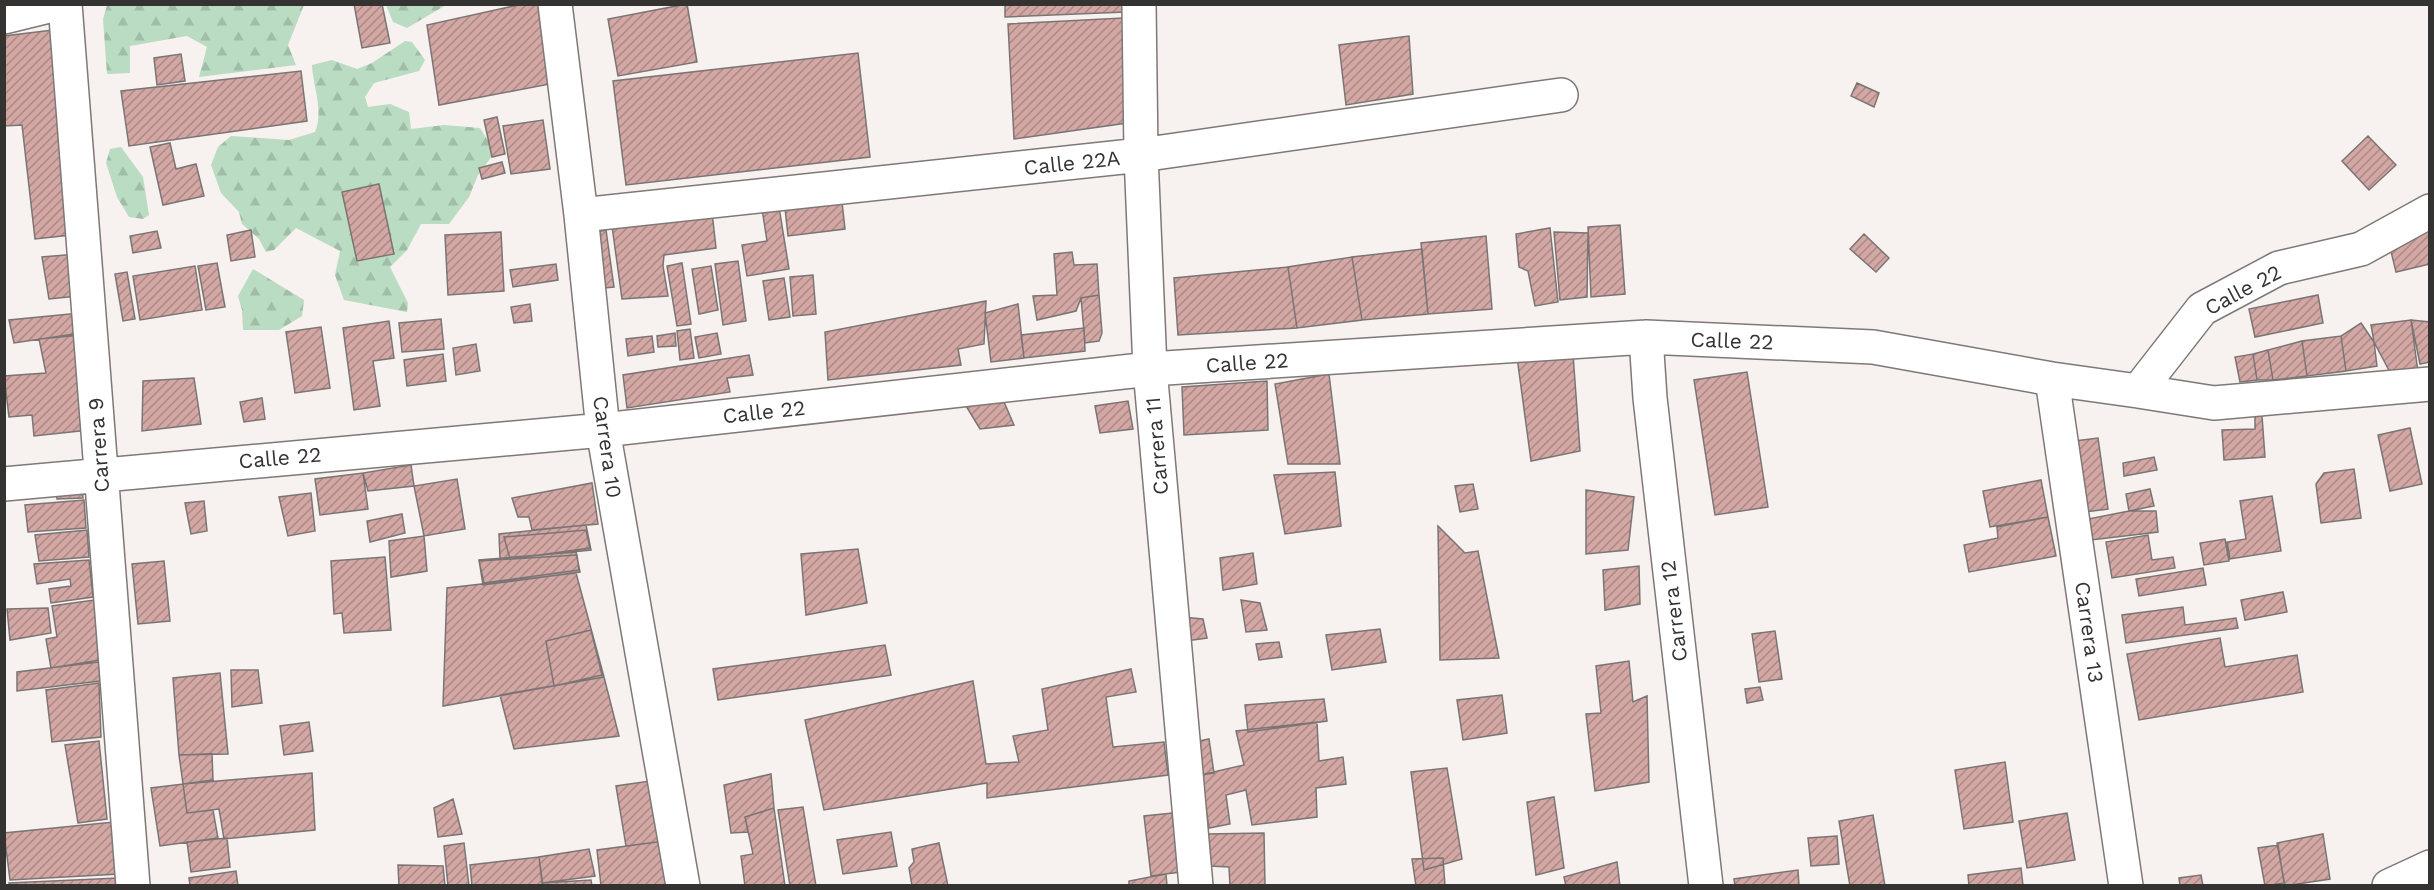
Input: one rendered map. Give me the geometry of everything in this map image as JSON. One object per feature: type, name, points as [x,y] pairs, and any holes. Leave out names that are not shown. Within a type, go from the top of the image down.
[{"type":"street","points":[[4,18],[57,4]]},
{"type":"street","name":"Carrera 9","points":[[64,4],[133,885]]},
{"type":"street","name":"Carrera 10","points":[[555,4],[581,214],[603,430],[682,885]]},
{"type":"street","name":"Carrera 11","points":[[1139,4],[1141,155],[1150,369],[1196,885]]},
{"type":"street","name":"Calle 22A","points":[[581,214],[1141,155],[1561,96]]},
{"type":"street","name":"Calle 22","points":[[4,484],[603,430],[1150,369],[1646,337],[1873,346],[2052,379],[2138,391],[2202,309],[2279,268],[2361,249],[2430,211]]},
{"type":"street","name":"Carrera 12","points":[[1646,337],[1650,398],[1706,885]]},
{"type":"street","name":"Carrera 13","points":[[2052,379],[2126,885]]},
{"type":"street","points":[[2138,391],[2214,403],[2430,384]]},
{"type":"street","points":[[2389,885],[2430,867]]},
{"type":"green space","points":[[107,5],[304,5],[288,45],[296,65],[199,77],[207,47],[187,36],[130,46],[130,73],[107,74],[103,19]]},
{"type":"green space","points":[[386,5],[446,5],[407,28],[393,22]]},
{"type":"green space","points":[[405,41],[412,42],[425,60],[419,71],[374,83],[365,97],[368,107],[390,104],[409,112],[411,129],[444,125],[480,128],[495,152],[478,175],[469,197],[449,224],[421,224],[407,250],[390,267],[408,303],[407,312],[344,300],[335,275],[340,251],[296,228],[274,250],[266,252],[259,239],[242,224],[239,212],[221,193],[211,165],[218,147],[231,136],[289,140],[315,132],[318,107],[312,65],[332,60],[357,69],[372,63]]},
{"type":"green space","points":[[121,147],[143,177],[149,215],[143,219],[129,217],[117,197],[106,163],[110,149]]},
{"type":"green space","points":[[253,269],[304,300],[302,316],[279,330],[243,330],[242,310],[238,296]]},
{"type":"building","points":[[354,4],[382,4],[390,43],[362,48]]},
{"type":"building","points":[[523,4],[540,4],[550,84],[439,105],[427,25]]},
{"type":"building","points":[[687,4],[697,62],[618,76],[608,19]]},
{"type":"building","points":[[1005,4],[1124,4],[1125,12],[1005,17]]},
{"type":"building","points":[[1123,18],[1127,123],[1014,139],[1008,24]]},
{"type":"building","points":[[61,29],[71,235],[35,239],[22,125],[4,126],[4,36]]},
{"type":"building","points":[[1409,36],[1413,94],[1346,105],[1339,45]]},
{"type":"building","points":[[858,53],[870,157],[626,185],[613,81]]},
{"type":"building","points":[[181,54],[185,81],[157,85],[154,58]]},
{"type":"building","points":[[301,71],[307,121],[129,146],[121,91]]},
{"type":"building","points":[[1857,83],[1879,93],[1874,107],[1851,96]]},
{"type":"building","points":[[497,117],[505,154],[492,157],[484,120]]},
{"type":"building","points":[[543,120],[550,169],[511,174],[503,126]]},
{"type":"building","points":[[2368,136],[2396,165],[2369,190],[2342,161]]},
{"type":"building","points":[[170,143],[176,169],[196,164],[204,196],[163,205],[150,147]]},
{"type":"building","points":[[502,162],[505,173],[482,179],[479,168]]},
{"type":"building","points":[[379,184],[394,254],[357,261],[342,192]]},
{"type":"building","points":[[842,202],[845,229],[788,236],[785,208]]},
{"type":"building","points":[[779,207],[789,269],[747,276],[742,245],[767,241],[762,209]]},
{"type":"building","points":[[712,212],[716,248],[664,255],[663,266],[668,296],[622,299],[612,226]]},
{"type":"building","points":[[1620,225],[1625,294],[1591,297],[1588,227]]},
{"type":"building","points":[[1550,228],[1558,302],[1535,306],[1528,271],[1519,267],[1516,234]]},
{"type":"building","points":[[2430,229],[2430,264],[2396,272],[2388,239]]},
{"type":"building","points":[[251,230],[255,257],[231,261],[227,235]]},
{"type":"building","points":[[606,230],[614,287],[604,288],[596,232]]},
{"type":"building","points":[[157,231],[161,248],[133,253],[130,236]]},
{"type":"building","points":[[501,232],[504,291],[448,295],[445,235]]},
{"type":"building","points":[[1554,232],[1588,233],[1587,297],[1560,300]]},
{"type":"building","points":[[1864,234],[1889,258],[1876,272],[1850,249]]},
{"type":"building","points":[[1486,236],[1492,309],[1428,314],[1421,243]]},
{"type":"building","points":[[1422,249],[1428,314],[1362,320],[1352,257]]},
{"type":"building","points":[[1072,252],[1074,265],[1097,264],[1099,295],[1081,298],[1076,311],[1037,320],[1033,296],[1057,295],[1054,254]]},
{"type":"building","points":[[77,254],[78,296],[49,299],[42,257]]},
{"type":"building","points":[[1352,257],[1362,320],[1297,328],[1288,267]]},
{"type":"building","points":[[738,261],[746,321],[723,325],[715,264]]},
{"type":"building","points":[[217,263],[225,307],[206,310],[198,266]]},
{"type":"building","points":[[682,263],[691,324],[677,326],[667,266]]},
{"type":"building","points":[[556,264],[558,280],[513,287],[510,270]]},
{"type":"building","points":[[195,266],[202,310],[140,320],[133,276]]},
{"type":"building","points":[[711,266],[718,310],[699,314],[692,269]]},
{"type":"building","points":[[1288,267],[1297,328],[1178,335],[1174,278]]},
{"type":"building","points":[[127,272],[135,319],[123,321],[115,274]]},
{"type":"building","points":[[813,275],[816,314],[793,316],[790,277]]},
{"type":"building","points":[[784,278],[790,317],[769,320],[763,281]]},
{"type":"building","points":[[1099,295],[1102,333],[1099,341],[1085,343],[1081,298]]},
{"type":"building","points":[[2318,295],[2323,323],[2255,337],[2249,309]]},
{"type":"building","points":[[986,301],[984,344],[958,349],[961,365],[828,380],[825,332]]},
{"type":"building","points":[[530,304],[532,321],[514,323],[511,307]]},
{"type":"building","points":[[1018,304],[1024,358],[991,362],[985,313]]},
{"type":"building","points":[[80,313],[81,333],[14,343],[9,320]]},
{"type":"building","points":[[441,319],[444,349],[402,352],[399,323]]},
{"type":"building","points":[[2411,320],[2418,372],[2392,376],[2374,342],[2371,325]]},
{"type":"building","points":[[2411,320],[2430,322],[2430,362],[2420,364]]},
{"type":"building","points":[[389,321],[394,358],[373,361],[380,406],[354,410],[343,328]]},
{"type":"building","points":[[2361,323],[2374,342],[2377,366],[2346,371],[2341,336]]},
{"type":"building","points":[[321,327],[330,388],[295,393],[286,332]]},
{"type":"building","points":[[1084,328],[1085,351],[1024,358],[1021,335]]},
{"type":"building","points":[[690,329],[694,358],[680,360],[677,331]]},
{"type":"building","points":[[675,333],[676,346],[658,347],[657,336]]},
{"type":"building","points":[[717,333],[721,354],[699,358],[695,337]]},
{"type":"building","points":[[82,335],[89,430],[34,436],[32,415],[9,417],[4,376],[46,373],[39,339]]},
{"type":"building","points":[[652,336],[654,352],[628,356],[626,339]]},
{"type":"building","points":[[2341,336],[2346,371],[2307,376],[2302,341]]},
{"type":"building","points":[[2302,341],[2307,376],[2273,380],[2268,350]]},
{"type":"building","points":[[476,344],[480,371],[456,375],[453,348]]},
{"type":"building","points":[[2268,350],[2273,380],[2257,380],[2253,354]]},
{"type":"building","points":[[443,354],[446,381],[407,386],[404,360]]},
{"type":"building","points":[[1573,354],[1580,451],[1531,461],[1517,357]]},
{"type":"building","points":[[2253,354],[2257,380],[2240,382],[2235,357]]},
{"type":"building","points":[[749,355],[753,375],[727,378],[730,392],[627,408],[623,375]]},
{"type":"building","points":[[1747,372],[1768,507],[1715,515],[1694,380]]},
{"type":"building","points":[[1329,374],[1340,464],[1288,464],[1275,384]]},
{"type":"building","points":[[194,378],[201,424],[142,431],[143,381]]},
{"type":"building","points":[[1267,381],[1268,430],[1184,435],[1182,387]]},
{"type":"building","points":[[1001,395],[1014,425],[980,429],[963,401]]},
{"type":"building","points":[[262,398],[265,419],[244,422],[240,402]]},
{"type":"building","points":[[1128,401],[1133,429],[1100,433],[1095,406]]},
{"type":"building","points":[[2255,416],[2262,416],[2265,457],[2224,460],[2222,430],[2255,429]]},
{"type":"building","points":[[2410,428],[2422,484],[2390,491],[2378,435]]},
{"type":"building","points":[[2098,438],[2108,509],[2085,512],[2075,441]]},
{"type":"building","points":[[2154,457],[2157,470],[2124,476],[2123,463]]},
{"type":"building","points":[[411,465],[414,486],[368,491],[363,473]]},
{"type":"building","points":[[2354,469],[2361,518],[2321,523],[2316,484],[2324,473]]},
{"type":"building","points":[[1335,472],[1341,526],[1285,534],[1274,475]]},
{"type":"building","points":[[363,473],[368,509],[320,515],[315,479]]},
{"type":"building","points":[[457,479],[465,529],[424,536],[414,486]]},
{"type":"building","points":[[2041,480],[2048,517],[1990,527],[1983,491]]},
{"type":"building","points":[[81,481],[83,498],[57,499],[56,482]]},
{"type":"building","points":[[592,483],[598,524],[532,530],[529,517],[518,517],[512,498]]},
{"type":"building","points":[[1473,484],[1478,509],[1460,512],[1455,486]]},
{"type":"building","points":[[2150,489],[2154,506],[2129,511],[2126,494]]},
{"type":"building","points":[[1586,490],[1634,497],[1628,550],[1586,554]]},
{"type":"building","points":[[311,493],[315,531],[288,536],[279,497]]},
{"type":"building","points":[[2272,496],[2281,551],[2230,559],[2227,542],[2246,539],[2240,501]]},
{"type":"building","points":[[84,500],[86,528],[28,532],[25,505]]},
{"type":"building","points":[[204,501],[207,531],[191,534],[185,503]]},
{"type":"building","points":[[2129,511],[2156,511],[2158,532],[2091,540],[2088,519]]},
{"type":"building","points":[[402,514],[405,533],[370,542],[367,521]]},
{"type":"building","points":[[2048,517],[2056,556],[1969,572],[1964,545],[1998,538],[1997,527]]},
{"type":"building","points":[[586,525],[591,550],[500,559],[499,534]]},
{"type":"building","points":[[1438,526],[1465,553],[1478,551],[1499,658],[1440,660]]},
{"type":"building","points":[[87,530],[89,557],[39,561],[35,535]]},
{"type":"building","points":[[586,530],[590,548],[510,559],[504,537]]},
{"type":"building","points":[[2148,535],[2152,560],[2173,557],[2175,568],[2112,578],[2106,542]]},
{"type":"building","points":[[424,536],[427,571],[391,577],[389,541]]},
{"type":"building","points":[[2225,539],[2229,561],[2204,565],[2200,543]]},
{"type":"building","points":[[858,549],[867,603],[806,615],[801,554]]},
{"type":"building","points":[[576,552],[580,572],[483,585],[479,560]]},
{"type":"building","points":[[1253,553],[1257,584],[1223,590],[1220,558]]},
{"type":"building","points":[[577,555],[579,570],[484,583],[479,561]]},
{"type":"building","points":[[385,557],[391,630],[344,633],[342,613],[334,614],[331,561]]},
{"type":"building","points":[[89,560],[93,597],[51,603],[49,589],[71,586],[70,579],[37,584],[34,564]]},
{"type":"building","points":[[164,561],[170,621],[138,624],[132,564]]},
{"type":"building","points":[[1639,566],[1640,604],[1605,610],[1603,570]]},
{"type":"building","points":[[2203,568],[2206,585],[2139,596],[2136,579]]},
{"type":"building","points":[[576,573],[604,677],[443,706],[447,588]]},
{"type":"building","points":[[2283,592],[2287,612],[2245,620],[2241,600]]},
{"type":"building","points":[[94,600],[100,660],[51,668],[46,639],[57,637],[52,606]]},
{"type":"building","points":[[1241,600],[1260,603],[1267,630],[1246,632]]},
{"type":"building","points":[[2183,607],[2185,625],[2236,618],[2238,628],[2126,643],[2122,615]]},
{"type":"building","points":[[48,608],[51,633],[10,640],[7,609]]},
{"type":"building","points":[[1182,617],[1203,619],[1207,638],[1186,641]]},
{"type":"building","points":[[1380,629],[1386,662],[1332,670],[1326,635]]},
{"type":"building","points":[[591,630],[602,675],[554,686],[546,641]]},
{"type":"building","points":[[1775,631],[1782,679],[1759,682],[1752,634]]},
{"type":"building","points":[[2220,638],[2225,667],[2297,655],[2303,692],[2139,720],[2127,654]]},
{"type":"building","points":[[1279,642],[1282,657],[1259,660],[1256,644]]},
{"type":"building","points":[[885,645],[891,675],[718,700],[713,669]]},
{"type":"building","points":[[1629,661],[1633,702],[1647,696],[1649,782],[1595,791],[1586,714],[1601,713],[1596,666]]},
{"type":"building","points":[[99,662],[100,681],[17,691],[17,672]]},
{"type":"building","points":[[1131,669],[1136,692],[1106,697],[1113,747],[1164,742],[1168,775],[987,798],[987,783],[824,810],[805,720],[973,681],[986,764],[1019,762],[1013,736],[1048,730],[1042,689]]},
{"type":"building","points":[[231,670],[258,670],[262,703],[232,707]]},
{"type":"building","points":[[220,673],[228,754],[179,755],[173,678]]},
{"type":"building","points":[[604,677],[619,736],[514,749],[500,695]]},
{"type":"building","points":[[99,683],[101,737],[52,742],[46,690]]},
{"type":"building","points":[[1760,687],[1763,700],[1747,703],[1745,689]]},
{"type":"building","points":[[1502,695],[1507,733],[1463,740],[1457,700]]},
{"type":"building","points":[[1324,699],[1327,721],[1248,732],[1245,705]]},
{"type":"building","points":[[309,722],[313,751],[284,755],[280,726]]},
{"type":"building","points":[[1317,722],[1319,761],[1343,757],[1346,784],[1316,788],[1317,817],[1252,825],[1246,790],[1226,795],[1230,824],[1209,828],[1200,775],[1244,765],[1236,731]]},
{"type":"building","points":[[1209,739],[1214,773],[1200,775],[1194,742]]},
{"type":"building","points":[[99,741],[107,819],[78,823],[65,745]]},
{"type":"building","points":[[212,754],[213,780],[183,784],[179,755]]},
{"type":"building","points":[[2005,762],[2013,822],[1964,829],[1955,770]]},
{"type":"building","points":[[1447,768],[1462,859],[1424,870],[1411,772]]},
{"type":"building","points":[[312,773],[315,830],[224,839],[219,809],[187,813],[183,784]]},
{"type":"building","points":[[771,774],[774,808],[745,817],[748,832],[731,833],[724,785]]},
{"type":"building","points":[[657,780],[665,841],[626,846],[616,786]]},
{"type":"building","points":[[183,784],[187,813],[213,810],[218,838],[160,846],[151,788]]},
{"type":"building","points":[[1554,797],[1564,868],[1536,875],[1527,802]]},
{"type":"building","points":[[453,799],[462,834],[438,837],[434,808]]},
{"type":"building","points":[[803,807],[816,886],[790,886],[778,810]]},
{"type":"building","points":[[774,808],[785,886],[745,886],[741,856],[753,854],[745,817]]},
{"type":"building","points":[[1172,813],[1180,872],[1151,876],[1144,816]]},
{"type":"building","points":[[2067,813],[2075,860],[2027,868],[2019,821]]},
{"type":"building","points":[[1873,815],[1885,886],[1850,886],[1839,821]]},
{"type":"building","points":[[114,822],[119,874],[10,880],[4,833]]},
{"type":"building","points":[[891,832],[897,866],[843,874],[837,840]]},
{"type":"building","points":[[1264,833],[1265,886],[1230,886],[1229,867],[1210,866],[1207,834]]},
{"type":"building","points":[[2323,834],[2330,879],[2285,886],[2277,843]]},
{"type":"building","points":[[1837,836],[1839,864],[1811,866],[1808,838]]},
{"type":"building","points":[[227,838],[230,867],[191,872],[187,842]]},
{"type":"building","points":[[665,841],[670,886],[601,886],[597,850]]},
{"type":"building","points":[[464,843],[469,886],[448,886],[444,846]]},
{"type":"building","points":[[939,843],[948,886],[912,886],[909,868],[914,862],[912,849]]},
{"type":"building","points":[[2278,845],[2284,883],[2265,886],[2258,848]]},
{"type":"building","points":[[589,849],[595,876],[542,883],[539,857]]},
{"type":"building","points":[[539,857],[543,886],[472,886],[470,865]]},
{"type":"building","points":[[1443,858],[1445,886],[1416,886],[1412,859]]},
{"type":"building","points":[[1617,862],[1620,886],[1566,886],[1564,877]]},
{"type":"building","points":[[398,865],[443,866],[445,886],[399,886]]},
{"type":"building","points":[[2021,868],[2023,886],[1969,886],[1968,875]]},
{"type":"building","points":[[1798,870],[1799,886],[1735,886],[1734,879]]},
{"type":"building","points":[[236,871],[238,886],[190,886],[189,878]]},
{"type":"building","points":[[1166,874],[1167,886],[1129,886],[1129,881]]},
{"type":"building","points":[[2201,875],[2203,886],[2180,886],[2179,878]]},
{"type":"building","points":[[118,878],[119,886],[10,886],[9,883]]},
{"type":"building","points":[[591,880],[592,886],[542,886],[542,883]]}]
